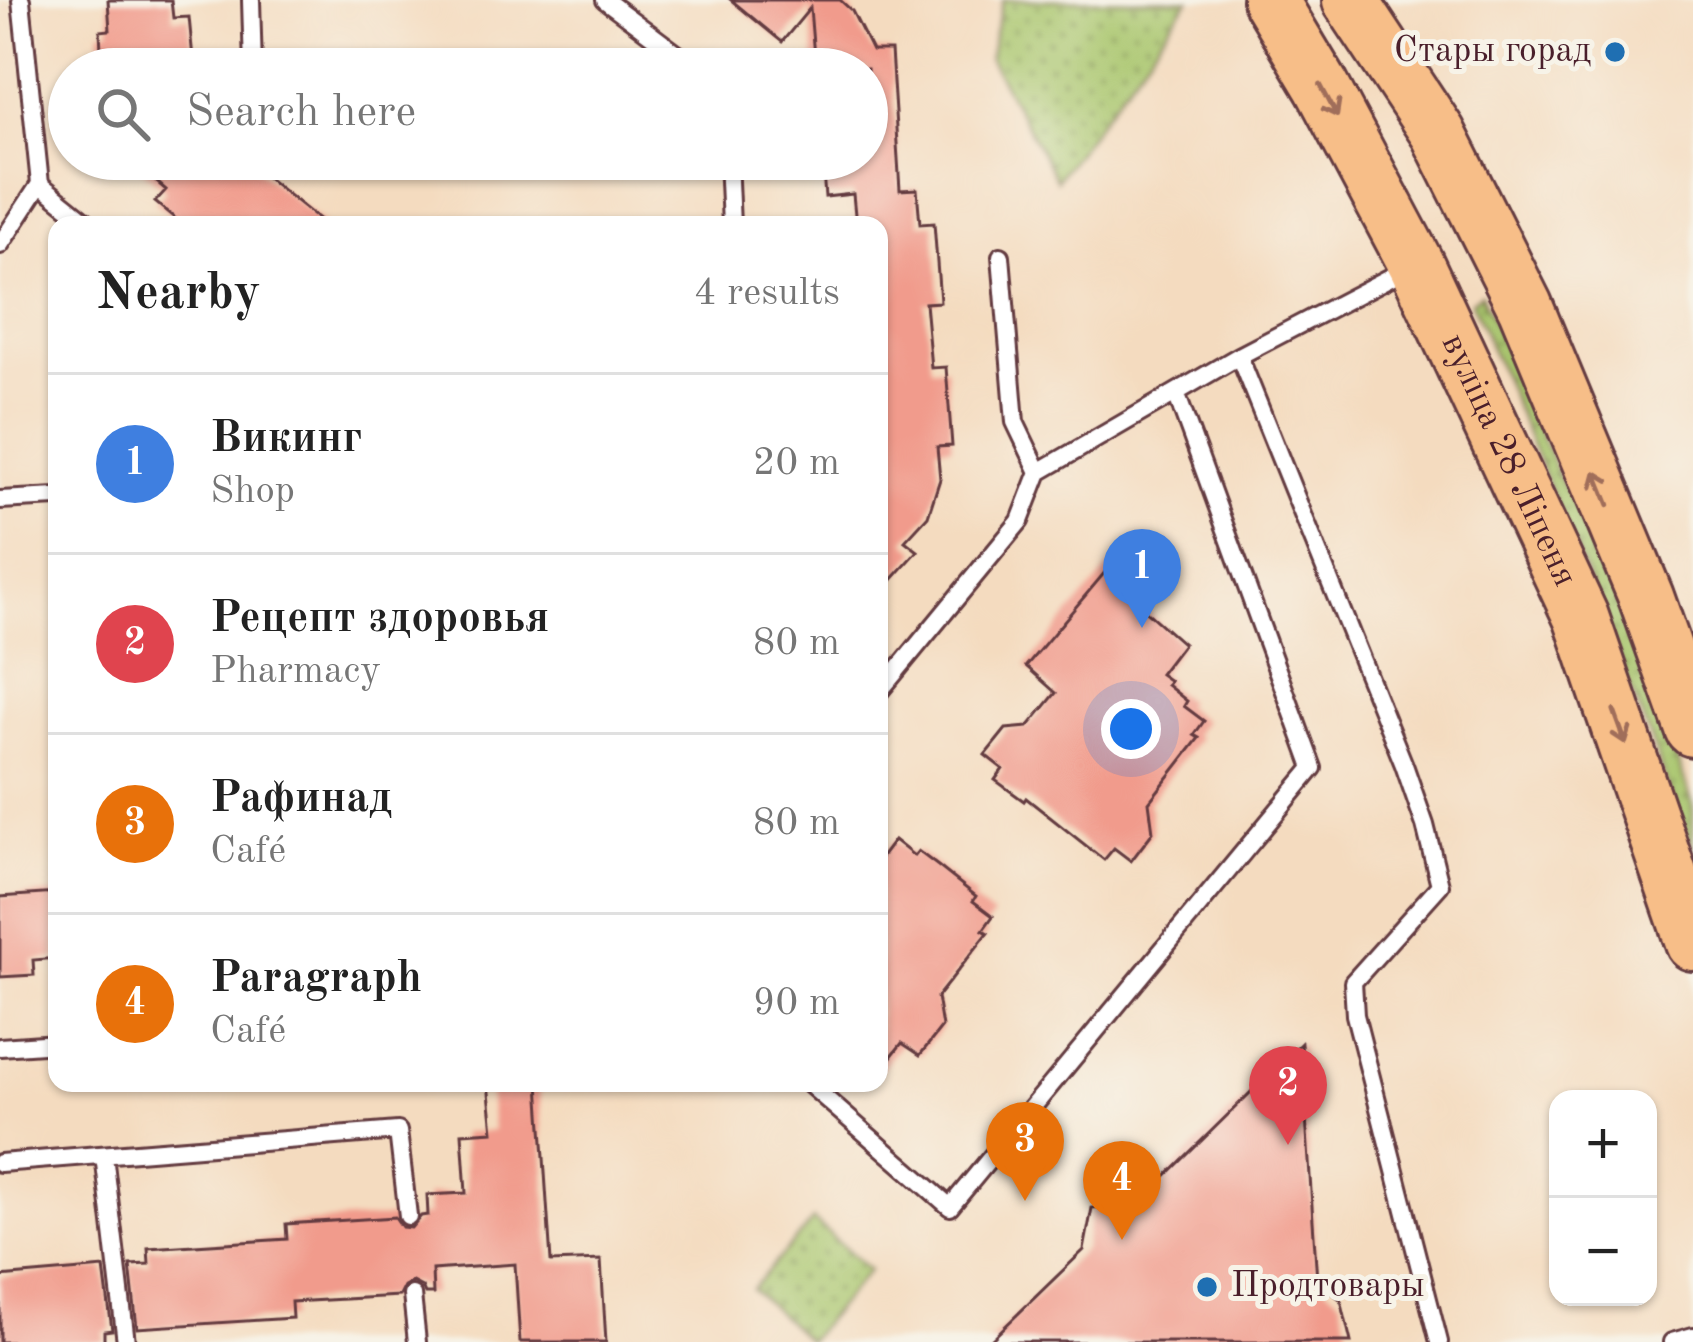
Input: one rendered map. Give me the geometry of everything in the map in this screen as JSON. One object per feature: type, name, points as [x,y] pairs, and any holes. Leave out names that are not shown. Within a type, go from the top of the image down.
[{"type":"main road","name":"вуліца 28 Ліпеня","points":[[1270,0],[1416,264],[1581,617],[1693,943]]},
{"type":"main road","name":"вуліца 28 Ліпеня","points":[[1350,0],[1438,133],[1526,306],[1646,597],[1693,729]]},
{"type":"main road","points":[[1416,264],[1489,234]]},
{"type":"lane","points":[[0,245],[40,184],[21,0]]},
{"type":"lane","points":[[251,0],[252,48]]},
{"type":"lane","points":[[605,0],[669,48]]},
{"type":"lane","points":[[729,180],[731,216]]},
{"type":"lane","points":[[40,184],[80,216]]},
{"type":"lane","points":[[1001,256],[1015,422],[1039,472]]},
{"type":"lane","points":[[888,681],[1020,521],[1039,472],[1239,356],[1416,264]]},
{"type":"lane","points":[[1239,356],[1404,764],[1440,885],[1353,982],[1355,1015],[1438,1342]]},
{"type":"lane","points":[[818,1092],[950,1207],[1313,768],[1176,393]]},
{"type":"lane","points":[[0,500],[48,497]]},
{"type":"lane","points":[[0,1047],[48,1044]]},
{"type":"lane","points":[[0,1163],[398,1131],[408,1216]]},
{"type":"lane","points":[[104,1155],[126,1342]]},
{"type":"lane","points":[[412,1295],[417,1342]]},
{"type":"lane","points":[[1672,1342],[1693,1336]]},
{"type":"green space","points":[[1003,0],[1189,0],[1056,180],[989,58]]},
{"type":"green space","points":[[1481,294],[1559,477],[1620,594],[1693,805],[1693,850],[1594,593],[1471,301]]},
{"type":"green space","points":[[813,1220],[869,1270],[808,1341],[752,1289]]},
{"type":"building","points":[[108,0],[171,0],[173,18],[189,17],[192,48],[101,48],[100,31],[110,30]]},
{"type":"building","points":[[731,0],[840,0],[852,11],[870,48],[813,48],[810,8],[782,42]]},
{"type":"building","points":[[891,51],[900,190],[917,189],[920,224],[934,223],[940,302],[925,303],[931,368],[946,367],[952,446],[937,447],[940,479],[928,516],[905,541],[918,551],[888,584],[888,216],[855,216],[853,194],[825,197],[824,180],[888,180]]},
{"type":"building","points":[[154,180],[270,180],[315,216],[172,216],[155,202],[166,190]]},
{"type":"building","points":[[1111,565],[1123,591],[1183,644],[1160,674],[1187,701],[1184,706],[1204,721],[1194,735],[1199,738],[1149,802],[1153,832],[1131,861],[1114,848],[1104,860],[1026,798],[995,780],[1003,769],[985,755],[1006,729],[1028,727],[1056,693],[1026,666]]},
{"type":"building","points":[[894,840],[914,856],[918,851],[976,896],[973,901],[993,916],[983,930],[988,933],[937,997],[942,1027],[920,1055],[902,1043],[888,1061],[888,848]]},
{"type":"building","points":[[48,894],[48,959],[33,960],[34,975],[0,977],[0,897]]},
{"type":"building","points":[[1301,1043],[1317,1280],[1341,1300],[1351,1342],[989,1342],[1084,1250],[1092,1208],[1138,1203]]},
{"type":"building","points":[[489,1092],[540,1092],[551,1262],[601,1260],[606,1342],[520,1342],[515,1264],[432,1270],[433,1294],[425,1294],[412,1282],[399,1296],[291,1302],[292,1318],[137,1328],[130,1265],[149,1264],[148,1248],[287,1239],[286,1224],[395,1217],[402,1227],[411,1228],[428,1215],[427,1195],[466,1193],[462,1133],[493,1131]]},
{"type":"building","points":[[104,1268],[112,1330],[104,1331],[104,1342],[0,1342],[0,1277]]},
{"type":"place","name":"Стары горад","points":[[1615,52]]},
{"type":"place","name":"Викинг","points":[[1142,628]]},
{"type":"place","name":"Рецепт здоровья","points":[[1288,1145]]},
{"type":"place","name":"Рафинад","points":[[1025,1201]]},
{"type":"place","name":"Paragraph","points":[[1122,1240]]},
{"type":"place","name":"Продтовары","points":[[1207,1287]]}]
